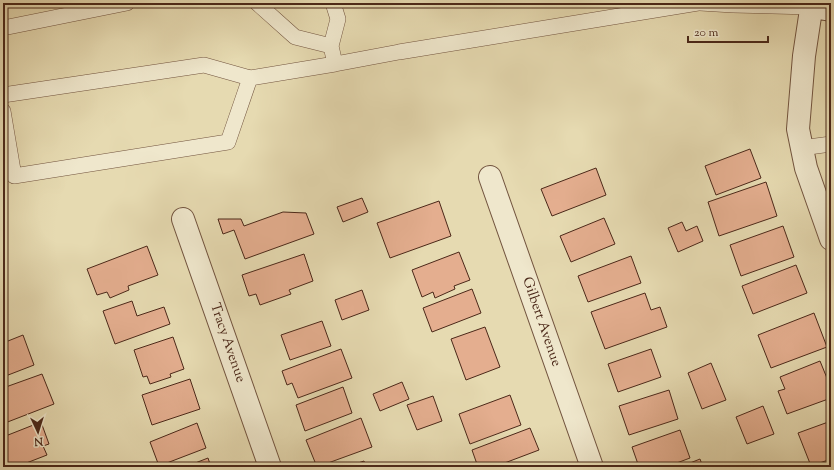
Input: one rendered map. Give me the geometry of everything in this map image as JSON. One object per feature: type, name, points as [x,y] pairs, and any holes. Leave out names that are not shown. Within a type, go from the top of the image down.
[{"type":"street","points":[[818,7],[800,95],[798,129],[806,168],[831,239]]},
{"type":"street","name":"Gilbert Avenue","points":[[490,177],[592,467]]},
{"type":"street","name":"Tracy Avenue","points":[[184,219],[270,467]]},
{"type":"lane","points":[[3,28],[127,3]]},
{"type":"lane","points":[[258,3],[295,37],[331,46]]},
{"type":"lane","points":[[333,3],[338,19],[331,46],[335,64]]},
{"type":"lane","points":[[3,95],[204,65],[250,78],[699,3],[732,6],[818,7]]},
{"type":"lane","points":[[3,111],[14,176],[228,142],[250,78]]},
{"type":"lane","points":[[801,148],[831,144]]},
{"type":"building","points":[[750,149],[761,178],[716,195],[705,166]]},
{"type":"building","points":[[596,168],[606,195],[552,216],[541,189]]},
{"type":"building","points":[[766,182],[777,216],[719,236],[708,202]]},
{"type":"building","points":[[362,198],[368,212],[343,222],[337,207]]},
{"type":"building","points":[[439,201],[451,236],[390,258],[377,223]]},
{"type":"building","points":[[283,212],[306,213],[314,234],[245,259],[234,230],[223,234],[218,219],[241,219],[244,226]]},
{"type":"building","points":[[604,218],[615,244],[571,262],[560,236]]},
{"type":"building","points":[[682,222],[686,231],[697,226],[703,241],[678,252],[668,228]]},
{"type":"building","points":[[783,226],[794,257],[741,276],[730,245]]},
{"type":"building","points":[[147,246],[158,275],[128,286],[129,290],[110,298],[107,292],[97,295],[87,269]]},
{"type":"building","points":[[459,252],[470,280],[454,286],[455,289],[435,298],[433,292],[422,297],[412,270]]},
{"type":"building","points":[[304,254],[313,281],[289,290],[291,294],[260,305],[256,294],[249,296],[242,275]]},
{"type":"building","points":[[631,256],[641,283],[588,302],[578,276]]},
{"type":"building","points":[[796,265],[807,293],[753,314],[742,286]]},
{"type":"building","points":[[472,289],[481,313],[432,332],[423,308]]},
{"type":"building","points":[[362,290],[369,310],[342,320],[335,300]]},
{"type":"building","points":[[645,293],[651,310],[660,307],[667,327],[605,349],[591,312]]},
{"type":"building","points":[[132,301],[137,316],[164,307],[170,324],[115,344],[103,311]]},
{"type":"building","points":[[814,313],[827,347],[771,368],[758,335]]},
{"type":"building","points":[[322,321],[331,346],[290,360],[281,335]]},
{"type":"building","points":[[485,327],[500,367],[466,380],[451,339]]},
{"type":"building","points":[[23,335],[34,365],[3,377],[3,343]]},
{"type":"building","points":[[173,337],[184,369],[170,374],[171,377],[150,384],[147,376],[143,377],[134,350]]},
{"type":"building","points":[[341,349],[352,378],[298,398],[292,383],[287,385],[282,371]]},
{"type":"building","points":[[651,349],[661,377],[618,392],[608,364]]},
{"type":"building","points":[[820,361],[831,388],[831,398],[787,414],[778,391],[785,389],[780,377]]},
{"type":"building","points":[[711,363],[726,400],[702,409],[688,373]]},
{"type":"building","points":[[42,374],[54,404],[5,423],[3,418],[3,405],[5,405],[3,388]]},
{"type":"building","points":[[190,379],[200,409],[152,425],[142,395]]},
{"type":"building","points":[[402,382],[409,399],[380,411],[373,394]]},
{"type":"building","points":[[343,387],[352,413],[305,431],[296,405]]},
{"type":"building","points":[[669,390],[678,419],[629,435],[619,406]]},
{"type":"building","points":[[510,395],[521,425],[470,444],[459,414]]},
{"type":"building","points":[[433,396],[442,421],[417,430],[407,405]]},
{"type":"building","points":[[763,406],[774,434],[747,444],[736,417]]},
{"type":"building","points":[[361,418],[372,447],[317,467],[306,440]]},
{"type":"building","points":[[831,421],[831,459],[811,466],[798,433]]},
{"type":"building","points":[[41,422],[49,444],[43,446],[47,455],[16,467],[3,467],[3,437]]},
{"type":"building","points":[[197,423],[206,448],[159,466],[150,442]]},
{"type":"building","points":[[530,428],[539,450],[494,467],[478,467],[472,450]]},
{"type":"building","points":[[680,430],[690,458],[666,467],[639,467],[632,447]]},
{"type":"building","points":[[208,458],[211,467],[185,467]]},
{"type":"building","points":[[700,459],[703,467],[680,467]]},
{"type":"building","points":[[364,461],[366,467],[346,467]]}]
